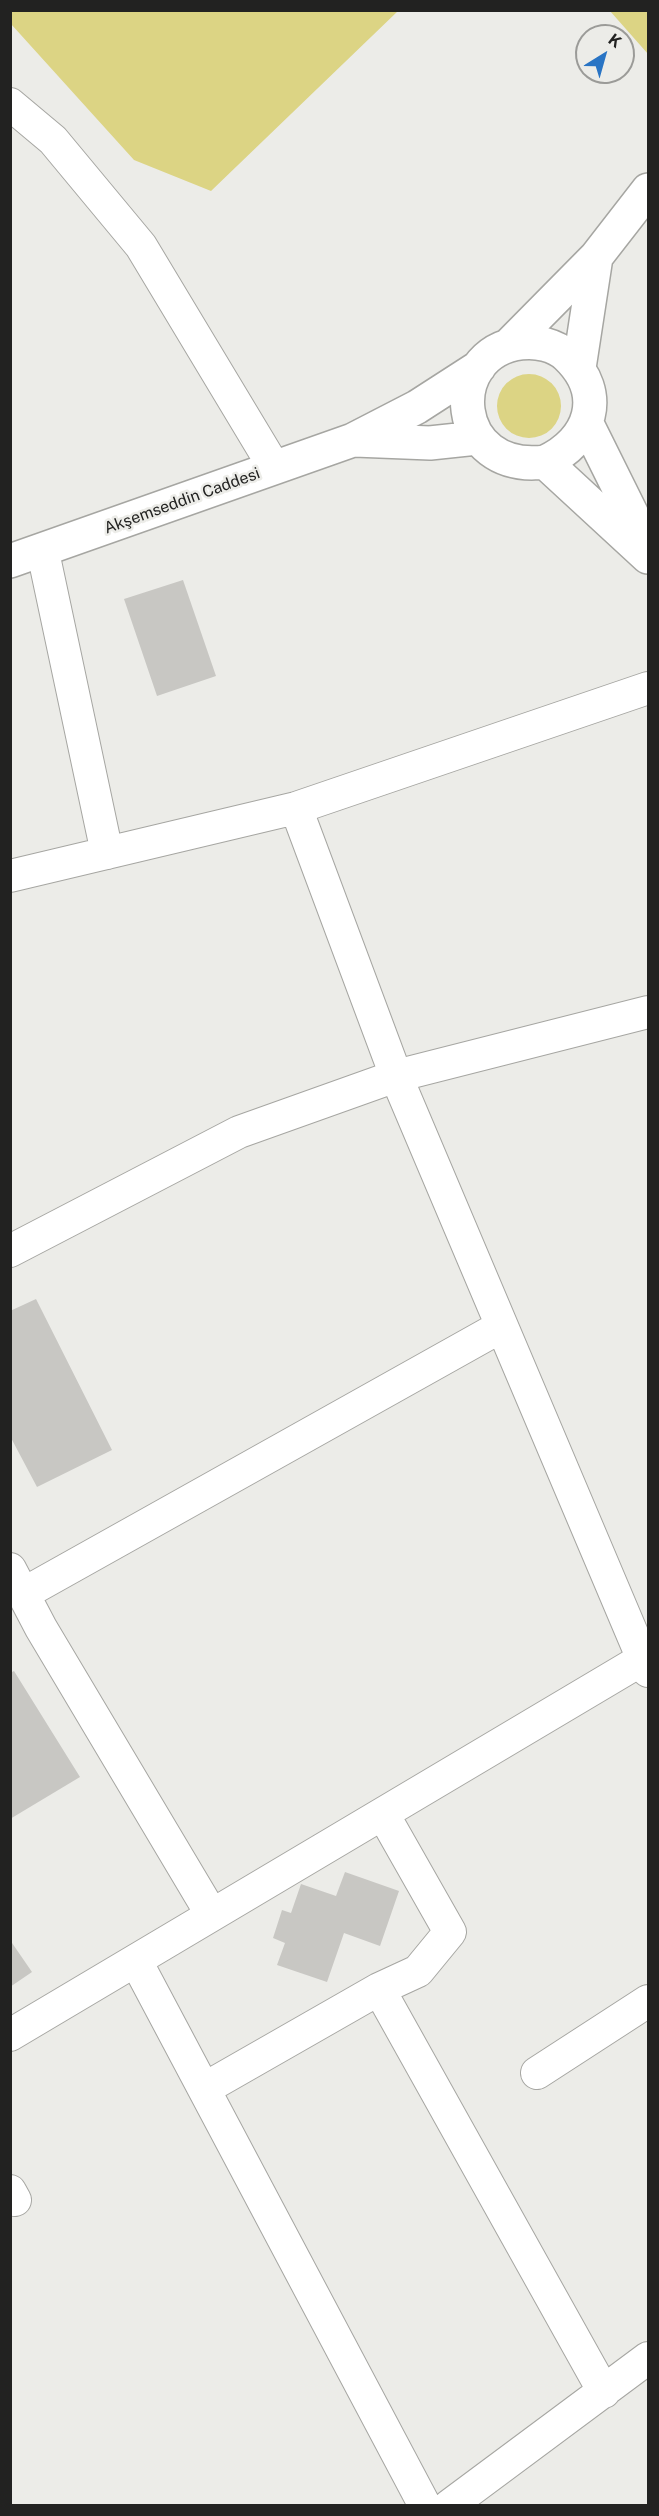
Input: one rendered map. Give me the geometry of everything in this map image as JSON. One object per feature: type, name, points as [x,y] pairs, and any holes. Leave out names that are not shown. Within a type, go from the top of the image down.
[{"type":"street","points":[[10,104],[52,140],[141,246],[274,467]]},
{"type":"street","points":[[353,440],[417,407],[479,367],[492,353],[510,344],[596,257],[648,190]]},
{"type":"street","points":[[579,368],[596,257]]},
{"type":"street","points":[[479,367],[470,384],[467,402],[470,421],[477,438],[491,452],[508,461],[527,465],[545,462],[570,447],[587,424],[590,405],[587,386],[579,368],[565,354],[548,345],[529,342],[510,344]]},
{"type":"street","points":[[587,424],[648,547]]},
{"type":"street","points":[[353,440],[430,443],[477,438]]},
{"type":"street","name":"Akşemseddin Caddesi","points":[[10,561],[43,552],[353,440]]},
{"type":"street","points":[[545,462],[648,557]]},
{"type":"street","points":[[43,552],[107,853]]},
{"type":"street","points":[[10,876],[296,808],[648,688]]},
{"type":"street","points":[[10,2035],[383,1814],[647,1662],[396,1076],[296,808]]},
{"type":"street","points":[[10,1251],[239,1132],[396,1076],[648,1012]]},
{"type":"street","points":[[212,1915],[17,1581],[502,1326]]},
{"type":"street","points":[[204,2089],[379,1989],[418,1971],[450,1932],[383,1814]]},
{"type":"street","points":[[136,1961],[425,2505]]},
{"type":"street","points":[[379,1989],[604,2392]]},
{"type":"street","points":[[537,2073],[648,2001]]},
{"type":"street","points":[[449,2505],[648,2358]]},
{"type":"shaded area","points":[[11,10],[398,11],[211,191],[134,160],[11,24]]},
{"type":"shaded area","points":[[610,11],[648,11],[648,54],[635,39],[635,24],[621,24]]},
{"type":"shaded area","points":[[529,374],[547,380],[555,388],[561,406],[555,424],[547,432],[529,438],[511,432],[503,424],[497,406],[503,388],[511,380]]},
{"type":"building","points":[[183,580],[216,676],[157,696],[124,599]]},
{"type":"building","points":[[36,1299],[112,1450],[37,1487],[10,1436],[10,1311]]},
{"type":"building","points":[[14,1671],[80,1777],[10,1819],[10,1673]]},
{"type":"building","points":[[345,1872],[399,1891],[380,1946],[344,1933],[327,1982],[277,1965],[285,1943],[273,1938],[282,1910],[291,1913],[301,1884],[336,1896]]},
{"type":"building","points":[[10,1940],[32,1972],[10,1987]]}]
